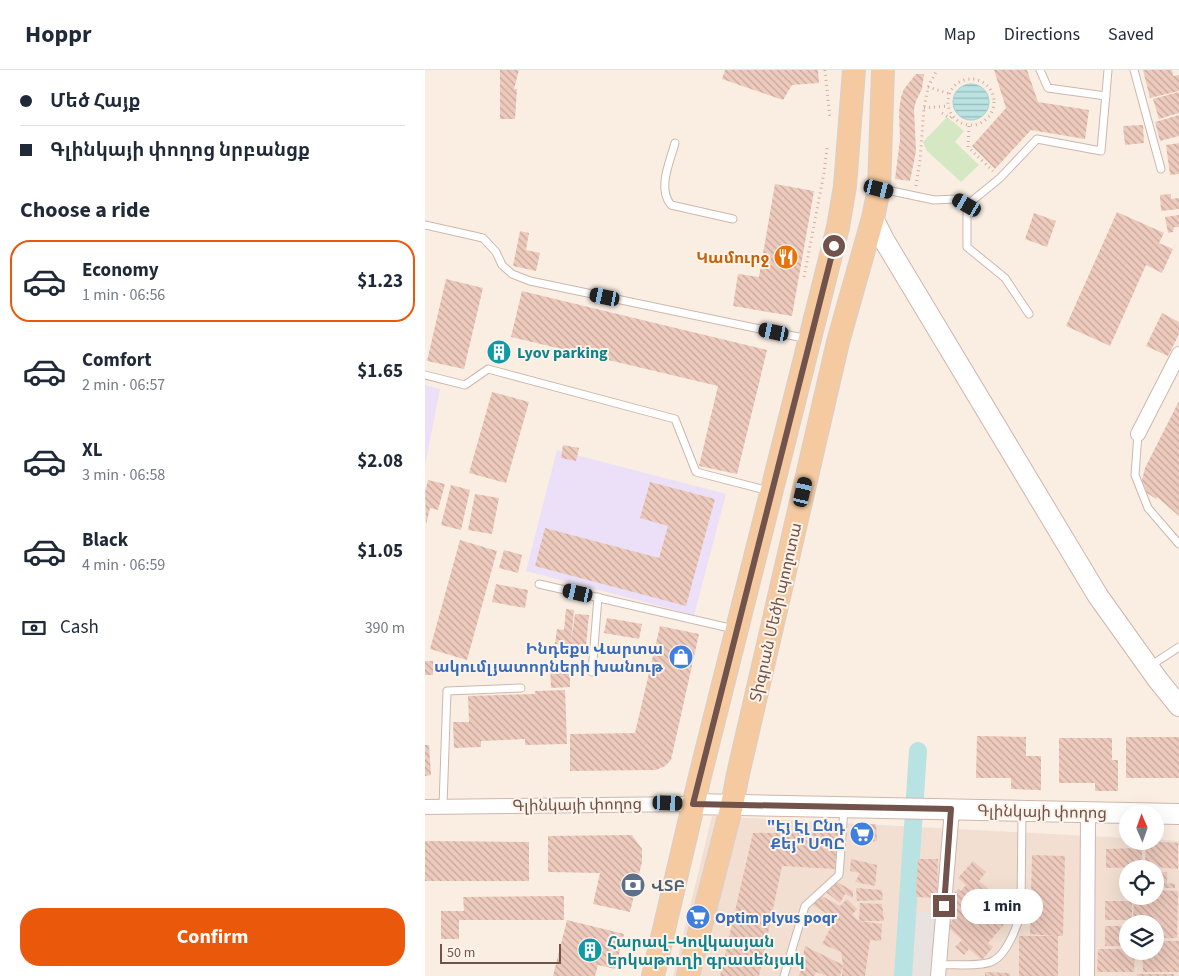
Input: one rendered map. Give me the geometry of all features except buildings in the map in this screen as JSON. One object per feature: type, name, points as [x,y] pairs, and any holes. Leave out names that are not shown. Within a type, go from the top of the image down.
[{"type":"main road","name":"Տիգրան Մեծի պողոտա","points":[[653,976],[736,630],[838,228],[845,186],[854,70]]},
{"type":"main road","name":"Տիգրան Մեծի պողոտա","points":[[688,976],[732,805],[838,342],[873,218],[879,189],[883,70]]},
{"type":"main road","points":[[873,218],[884,240],[1098,596],[1179,706]]},
{"type":"main road","name":"Գլինկայի փողոց","points":[[693,804],[1179,814]]},
{"type":"street","points":[[1138,434],[1179,354]]},
{"type":"street","name":"Գլինկայի փողոց","points":[[425,807],[693,804]]},
{"type":"street","points":[[939,970],[945,809]]},
{"type":"street","points":[[1087,976],[1088,812]]},
{"type":"lane","points":[[1040,70],[1048,88],[1106,96]]},
{"type":"lane","points":[[967,205],[1000,178],[1037,138],[1101,151],[1109,70]]},
{"type":"lane","points":[[1134,70],[1161,169]]},
{"type":"lane","points":[[675,143],[664,186],[666,199],[671,205],[733,219]]},
{"type":"lane","points":[[879,189],[934,200],[957,199],[967,205]]},
{"type":"lane","points":[[967,205],[967,247],[1005,278],[1029,314]]},
{"type":"lane","points":[[425,225],[483,238],[496,252],[502,265],[512,274],[530,281],[810,339]]},
{"type":"lane","points":[[425,375],[465,385],[488,369],[675,419],[696,472],[771,491]]},
{"type":"lane","points":[[1138,434],[1135,475],[1148,508],[1179,544]]},
{"type":"lane","points":[[539,584],[736,630]]},
{"type":"lane","points":[[592,672],[597,597]]},
{"type":"lane","points":[[1149,667],[1179,647]]},
{"type":"lane","points":[[443,806],[447,692],[521,688]]},
{"type":"lane","points":[[784,976],[805,906],[839,875],[844,807]]},
{"type":"lane","points":[[939,970],[993,962],[999,957],[1019,925],[1021,911],[1022,811]]},
{"type":"path","points":[[825,70],[830,122]]},
{"type":"path","points":[[915,197],[920,160],[923,108],[928,87],[937,70]]},
{"type":"path","points":[[969,79],[984,82],[990,88],[995,102],[990,116],[984,122],[969,126],[962,124],[953,116],[948,106],[950,94],[955,85],[969,79]]},
{"type":"path","points":[[928,87],[950,94]]},
{"type":"path","points":[[923,108],[948,106]]},
{"type":"path","points":[[942,113],[950,118],[953,116]]},
{"type":"path","points":[[969,126],[968,147],[1000,178]]},
{"type":"path","points":[[805,270],[824,173],[828,142]]},
{"type":"shaded area","points":[[425,385],[440,389],[425,465]]},
{"type":"shaded area","points":[[557,450],[726,494],[694,615],[526,571]]},
{"type":"shaded area","points":[[712,816],[1119,838],[1119,850],[1164,850],[1164,840],[1179,841],[1179,976],[673,976]]},
{"type":"shaded area","points":[[914,912],[936,912],[933,976],[910,976]]},
{"type":"green space","points":[[947,117],[964,131],[955,142],[979,165],[961,182],[927,151],[923,142]]},
{"type":"water","points":[[971,84],[978,85],[984,89],[988,95],[988,109],[984,115],[978,119],[971,120],[964,119],[958,115],[954,109],[953,102],[954,95],[958,89],[964,85]]},
{"type":"waterway","points":[[903,976],[918,751]]},
{"type":"place","name":"Կամուրջ","points":[[786,257]]},
{"type":"place","name":"Lyov parking","points":[[499,352]]},
{"type":"place","name":"Ինդեքս Վարտա ակումլյատորների խանութ","points":[[681,657]]},
{"type":"place","name":"\"Էյ Էլ Ընդ Քեյ\" ՍՊԸ","points":[[862,834]]},
{"type":"place","name":"ՎՏԲ","points":[[633,885]]},
{"type":"place","name":"Optim plyus poqr","points":[[698,917]]},
{"type":"place","name":"Հարավ–Կովկասյան երկաթուղի գրասենյակ","points":[[590,950]]},
{"type":"route","points":[[834,246],[693,804],[951,809],[944,906]]}]
